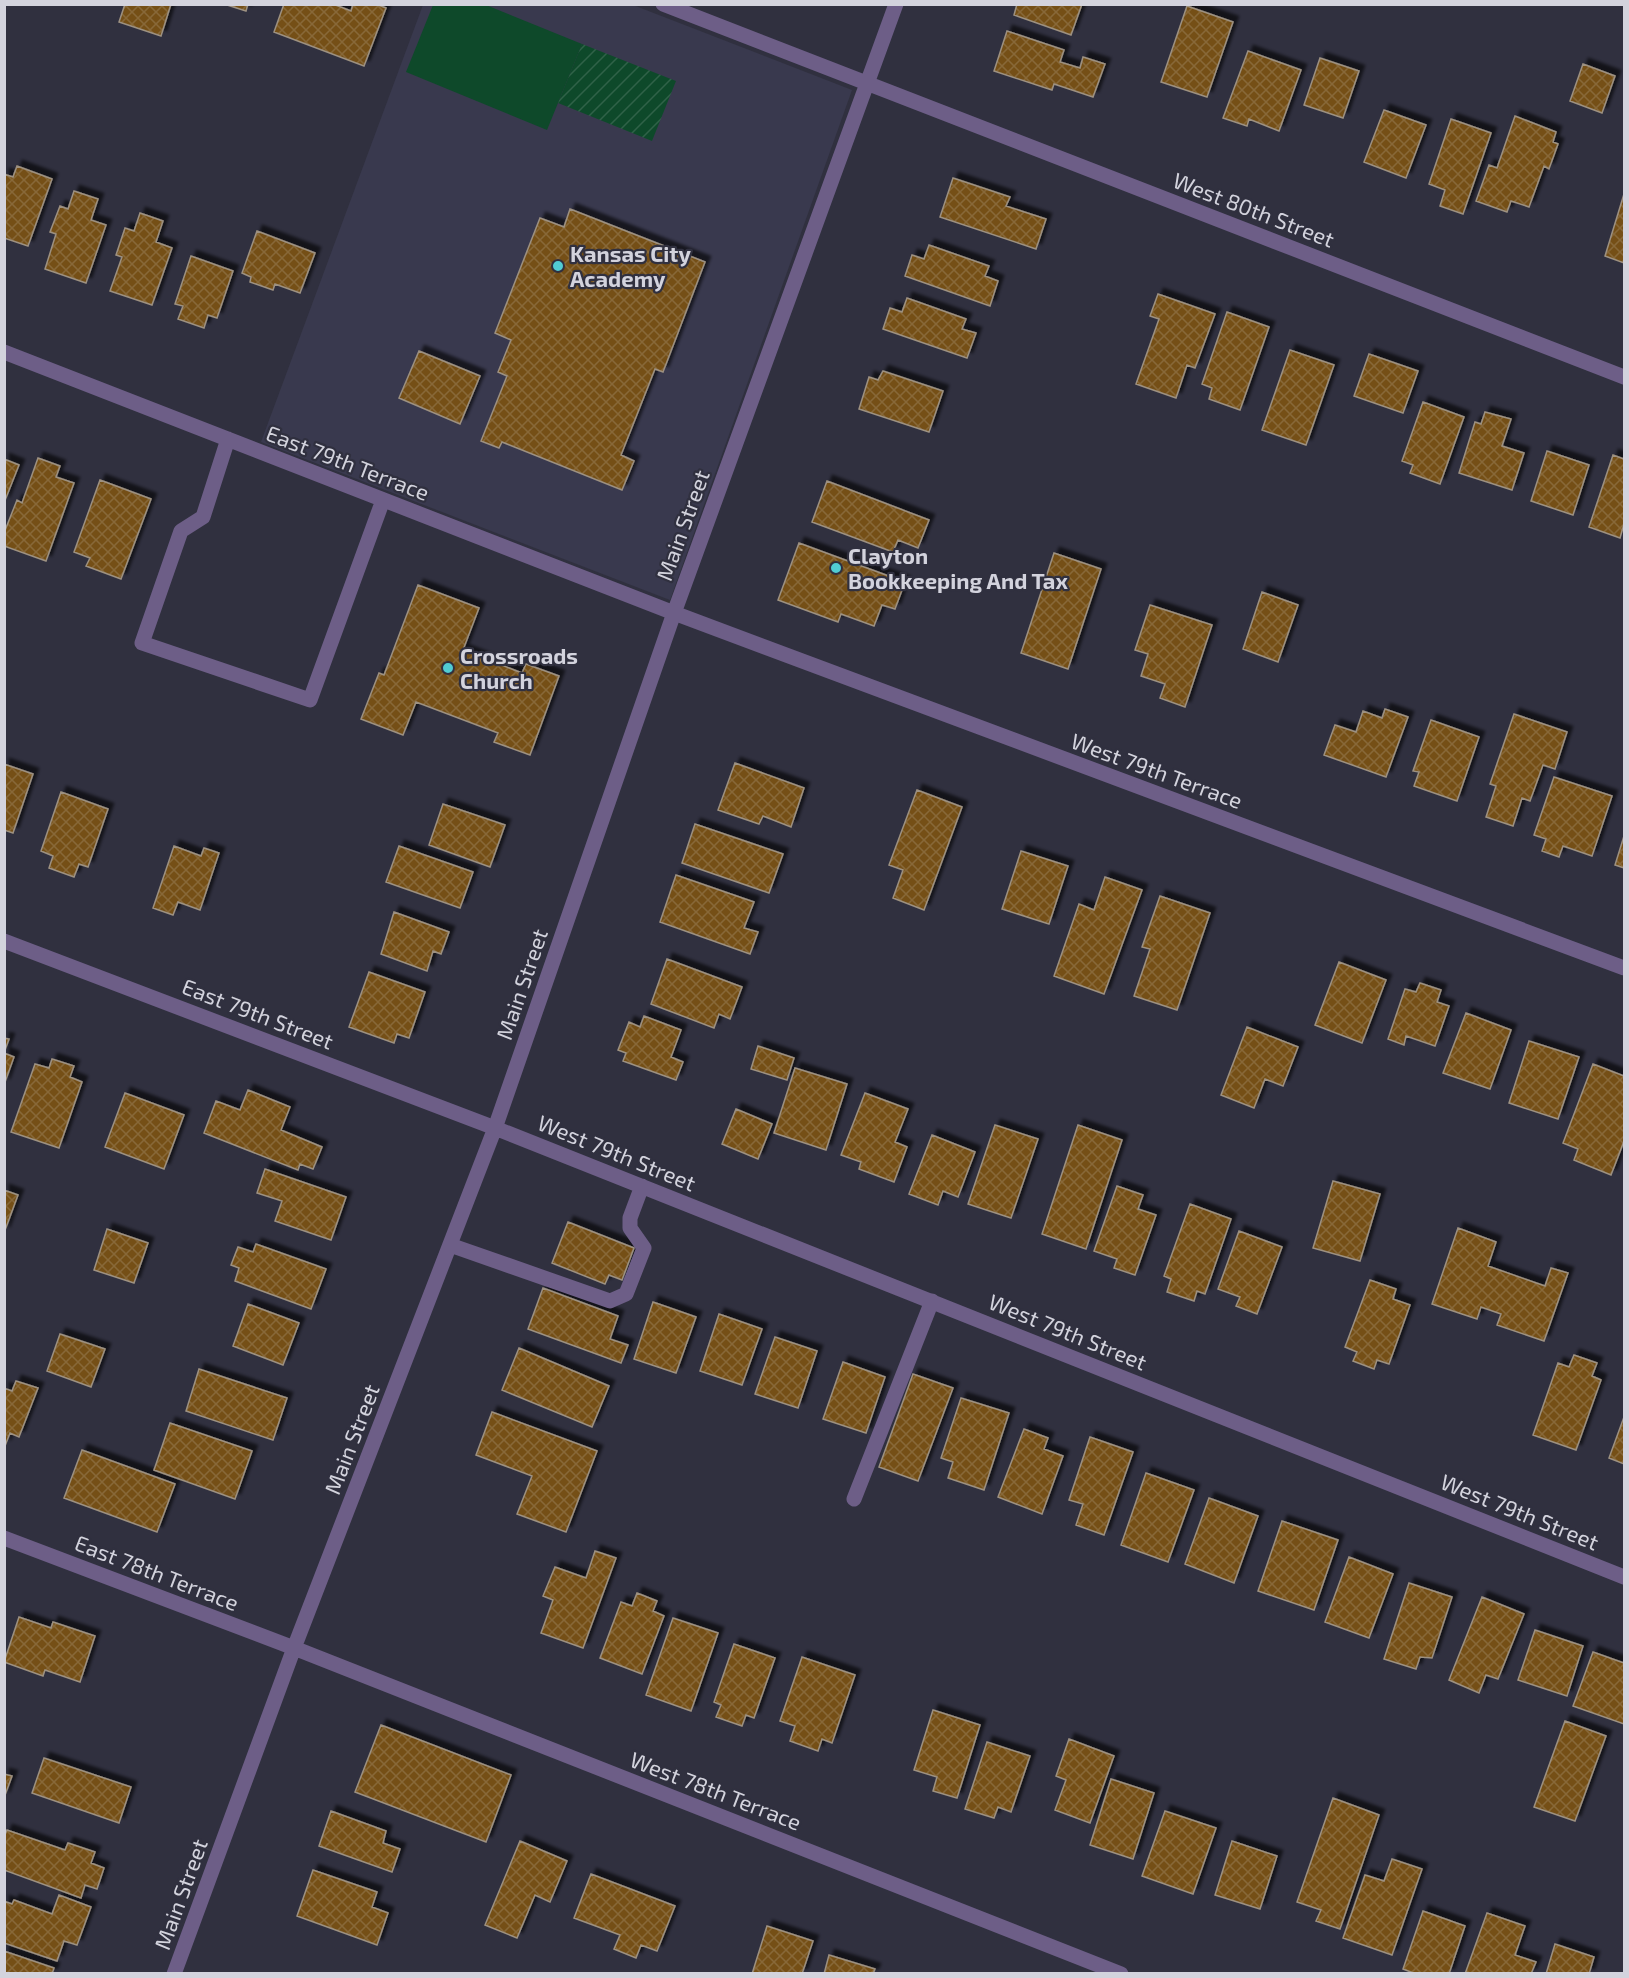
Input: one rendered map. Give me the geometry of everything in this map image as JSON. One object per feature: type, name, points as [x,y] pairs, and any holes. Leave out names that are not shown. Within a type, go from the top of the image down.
[{"type":"street","name":"West 80th Street","points":[[663,4],[1624,377]]},
{"type":"street","name":"Main Street","points":[[174,1974],[294,1648],[495,1128],[674,613],[896,4]]},
{"type":"street","name":"East 79th Terrace","points":[[4,352],[674,613]]},
{"type":"street","points":[[228,439],[203,517],[181,531],[142,643],[310,700],[383,500]]},
{"type":"street","name":"West 79th Terrace","points":[[674,613],[1624,968]]},
{"type":"street","name":"East 79th Street","points":[[4,941],[495,1128]]},
{"type":"street","name":"West 79th Street","points":[[495,1128],[1624,1577]]},
{"type":"street","points":[[450,1245],[610,1301],[626,1294],[645,1248],[630,1228],[630,1218],[642,1186]]},
{"type":"street","points":[[854,1499],[932,1301]]},
{"type":"street","name":"East 78th Terrace","points":[[4,1538],[294,1648]]},
{"type":"street","name":"West 78th Terrace","points":[[294,1648],[1121,1974]]},
{"type":"shaded area","name":"Kansas City Academy","points":[[423,5],[633,5],[852,90],[670,600],[261,442]]},
{"type":"green space","points":[[433,5],[486,5],[582,44],[547,130],[406,72]]},
{"type":"green space","points":[[582,44],[676,81],[652,141],[558,103]]},
{"type":"building","points":[[125,4],[171,4],[161,36],[119,22]]},
{"type":"building","points":[[224,4],[248,4],[246,11]]},
{"type":"building","points":[[284,4],[333,4],[351,11],[353,4],[376,4],[386,8],[364,66],[274,32]]},
{"type":"building","points":[[1017,4],[1082,4],[1071,35],[1014,15]]},
{"type":"building","points":[[1187,6],[1233,22],[1207,97],[1161,82]]},
{"type":"building","points":[[1007,31],[1064,50],[1060,62],[1080,68],[1083,57],[1105,64],[1093,97],[1054,84],[1052,90],[994,71]]},
{"type":"building","points":[[1248,51],[1301,70],[1279,131],[1249,119],[1247,126],[1223,118]]},
{"type":"building","points":[[1320,58],[1359,71],[1343,118],[1304,105]]},
{"type":"building","points":[[1583,64],[1615,76],[1602,113],[1570,101]]},
{"type":"building","points":[[1384,110],[1426,125],[1406,178],[1364,162]]},
{"type":"building","points":[[1515,116],[1556,132],[1553,142],[1558,144],[1549,169],[1544,166],[1529,207],[1511,201],[1507,212],[1476,201],[1489,165],[1497,168]]},
{"type":"building","points":[[1451,119],[1491,133],[1463,214],[1440,206],[1445,190],[1429,184]]},
{"type":"building","points":[[17,166],[52,179],[28,246],[4,238],[4,174],[13,177]]},
{"type":"building","points":[[953,178],[1010,197],[1006,206],[1046,219],[1036,249],[940,217]]},
{"type":"building","points":[[74,191],[98,199],[91,220],[106,225],[86,283],[45,269],[56,234],[50,232],[60,206],[68,209]]},
{"type":"building","points":[[1624,194],[1624,263],[1605,256]]},
{"type":"building","name":"Kansas City Academy","points":[[570,209],[705,262],[663,372],[655,369],[621,455],[634,461],[622,490],[502,442],[499,448],[481,441],[507,376],[498,372],[511,340],[495,333],[540,218],[564,227]]},
{"type":"building","points":[[140,213],[163,221],[156,242],[172,248],[152,305],[110,291],[122,257],[116,255],[125,228],[134,231]]},
{"type":"building","points":[[257,231],[315,253],[300,293],[275,284],[273,290],[250,282],[251,277],[242,273]]},
{"type":"building","points":[[929,245],[989,266],[985,276],[998,281],[990,306],[905,276],[912,255],[924,259]]},
{"type":"building","points":[[191,256],[233,271],[217,318],[208,315],[204,328],[178,319],[183,306],[175,304]]},
{"type":"building","points":[[1158,294],[1215,314],[1195,368],[1187,365],[1176,398],[1136,384],[1159,319],[1150,316]]},
{"type":"building","points":[[907,298],[966,319],[962,329],[976,333],[967,358],[883,329],[890,308],[902,312]]},
{"type":"building","points":[[1227,312],[1269,327],[1240,410],[1209,399],[1212,388],[1202,384]]},
{"type":"building","points":[[1290,350],[1334,365],[1306,445],[1262,430]]},
{"type":"building","points":[[419,351],[480,376],[460,424],[399,398]]},
{"type":"building","points":[[1369,354],[1418,371],[1403,413],[1354,396]]},
{"type":"building","points":[[883,371],[943,391],[929,432],[859,409],[869,377],[878,380]]},
{"type":"building","points":[[1423,402],[1464,417],[1440,484],[1410,473],[1413,465],[1402,461]]},
{"type":"building","points":[[1485,412],[1511,419],[1502,446],[1524,453],[1512,490],[1459,473],[1475,422],[1481,424]]},
{"type":"building","points":[[1547,451],[1589,465],[1573,515],[1531,501]]},
{"type":"building","points":[[1613,455],[1624,459],[1624,524],[1620,538],[1589,527]]},
{"type":"building","points":[[38,458],[60,466],[56,477],[74,483],[46,561],[4,546],[4,533],[17,500],[22,503]]},
{"type":"building","points":[[4,459],[19,465],[4,503]]},
{"type":"building","points":[[100,480],[151,499],[121,579],[86,566],[90,558],[74,552]]},
{"type":"building","points":[[827,481],[929,520],[918,548],[898,540],[893,552],[812,522]]},
{"type":"building","points":[[799,543],[905,582],[895,609],[882,605],[874,626],[841,614],[838,622],[778,600]]},
{"type":"building","points":[[1054,553],[1101,569],[1068,669],[1021,653]]},
{"type":"building","name":"Crossroads Church","points":[[418,585],[479,608],[463,650],[522,673],[526,664],[559,676],[530,755],[494,742],[498,733],[416,702],[403,735],[361,719],[379,673],[384,675]]},
{"type":"building","points":[[1262,592],[1298,605],[1278,662],[1243,649]]},
{"type":"building","points":[[1150,605],[1212,625],[1185,707],[1160,698],[1165,684],[1141,676],[1148,654],[1135,650]]},
{"type":"building","points":[[1385,709],[1408,717],[1386,777],[1324,755],[1335,725],[1356,732],[1363,711],[1382,718]]},
{"type":"building","points":[[1514,714],[1567,732],[1555,769],[1543,765],[1530,801],[1522,798],[1513,826],[1486,817],[1496,786],[1490,784]]},
{"type":"building","points":[[1431,720],[1479,737],[1457,801],[1414,786],[1419,772],[1413,771]]},
{"type":"building","points":[[735,763],[804,788],[791,827],[763,816],[759,824],[718,810]]},
{"type":"building","points":[[4,764],[33,774],[13,833],[4,830]]},
{"type":"building","points":[[1554,777],[1612,796],[1592,856],[1563,846],[1559,857],[1542,851],[1546,839],[1534,835]]},
{"type":"building","points":[[917,790],[962,807],[924,910],[893,898],[903,870],[889,865]]},
{"type":"building","points":[[61,792],[108,809],[88,867],[79,864],[74,877],[49,868],[53,856],[41,851]]},
{"type":"building","points":[[443,804],[505,825],[490,867],[429,845]]},
{"type":"building","points":[[695,824],[783,854],[769,893],[682,863]]},
{"type":"building","points":[[1624,836],[1624,868],[1615,865]]},
{"type":"building","points":[[174,846],[201,856],[204,848],[219,853],[200,910],[178,902],[173,915],[153,908]]},
{"type":"building","points":[[399,846],[473,872],[460,908],[386,882]]},
{"type":"building","points":[[1021,851],[1068,866],[1049,924],[1002,909]]},
{"type":"building","points":[[676,875],[754,902],[744,928],[758,932],[750,954],[660,922]]},
{"type":"building","points":[[1105,877],[1142,890],[1104,994],[1054,976],[1079,904],[1094,910]]},
{"type":"building","points":[[1160,896],[1210,913],[1177,1010],[1134,996],[1150,949],[1142,947]]},
{"type":"building","points":[[394,912],[449,932],[441,954],[433,951],[427,971],[381,954]]},
{"type":"building","points":[[667,959],[742,987],[730,1019],[719,1014],[714,1028],[651,1004]]},
{"type":"building","points":[[1339,962],[1386,980],[1362,1043],[1315,1025]]},
{"type":"building","points":[[369,972],[425,992],[409,1038],[397,1034],[394,1043],[349,1027]]},
{"type":"building","points":[[1420,983],[1441,990],[1437,1002],[1449,1006],[1435,1046],[1406,1036],[1404,1045],[1388,1039],[1405,989],[1416,992]]},
{"type":"building","points":[[1466,1013],[1511,1030],[1490,1089],[1443,1073]]},
{"type":"building","points":[[644,1016],[681,1030],[671,1057],[683,1062],[676,1080],[623,1061],[626,1053],[618,1050],[629,1022],[640,1027]]},
{"type":"building","points":[[1247,1027],[1298,1047],[1283,1086],[1265,1079],[1254,1108],[1221,1095]]},
{"type":"building","points":[[4,1038],[9,1039],[4,1053]]},
{"type":"building","points":[[1529,1041],[1579,1057],[1558,1119],[1509,1103]]},
{"type":"building","points":[[758,1046],[794,1058],[787,1080],[751,1069]]},
{"type":"building","points":[[4,1053],[14,1057],[4,1085]]},
{"type":"building","points":[[52,1059],[74,1066],[70,1077],[82,1082],[59,1148],[11,1132],[35,1064],[49,1068]]},
{"type":"building","points":[[1593,1064],[1624,1076],[1624,1141],[1611,1175],[1574,1160],[1578,1149],[1563,1143]]},
{"type":"building","points":[[795,1068],[847,1084],[826,1150],[774,1133]]},
{"type":"building","points":[[248,1090],[290,1107],[281,1130],[322,1147],[313,1169],[300,1164],[298,1170],[204,1133],[216,1101],[240,1110]]},
{"type":"building","points":[[125,1093],[184,1115],[164,1169],[105,1147]]},
{"type":"building","points":[[865,1093],[908,1109],[895,1142],[907,1147],[894,1182],[859,1169],[861,1162],[841,1155]]},
{"type":"building","points":[[736,1109],[772,1124],[758,1159],[722,1144]]},
{"type":"building","points":[[995,1125],[1038,1139],[1011,1218],[968,1204]]},
{"type":"building","points":[[1078,1125],[1122,1140],[1086,1249],[1042,1234]]},
{"type":"building","points":[[932,1135],[975,1152],[958,1197],[943,1191],[938,1205],[909,1194]]},
{"type":"building","points":[[265,1169],[346,1197],[331,1240],[275,1221],[282,1201],[257,1193]]},
{"type":"building","points":[[1333,1181],[1380,1194],[1360,1261],[1313,1248]]},
{"type":"building","points":[[1117,1186],[1143,1195],[1138,1209],[1156,1215],[1135,1275],[1114,1268],[1117,1259],[1094,1251]]},
{"type":"building","points":[[4,1190],[18,1195],[4,1233]]},
{"type":"building","points":[[1190,1204],[1231,1219],[1205,1294],[1197,1291],[1194,1301],[1167,1292],[1171,1279],[1164,1276]]},
{"type":"building","points":[[568,1222],[634,1248],[622,1280],[609,1275],[605,1284],[552,1263]]},
{"type":"building","points":[[1458,1228],[1496,1242],[1488,1266],[1545,1286],[1551,1268],[1568,1273],[1544,1341],[1497,1325],[1501,1314],[1481,1307],[1477,1319],[1432,1304]]},
{"type":"building","points":[[107,1229],[148,1243],[134,1283],[94,1270]]},
{"type":"building","points":[[1239,1231],[1282,1247],[1257,1314],[1236,1306],[1240,1297],[1218,1289]]},
{"type":"building","points":[[256,1244],[326,1269],[311,1309],[235,1281],[239,1268],[231,1265],[238,1247],[253,1252]]},
{"type":"building","points":[[1370,1280],[1396,1289],[1393,1299],[1410,1305],[1389,1364],[1377,1360],[1374,1369],[1353,1361],[1357,1352],[1345,1347]]},
{"type":"building","points":[[543,1288],[618,1316],[610,1339],[628,1345],[621,1363],[528,1329]]},
{"type":"building","points":[[653,1302],[696,1317],[676,1373],[634,1359]]},
{"type":"building","points":[[248,1304],[299,1323],[283,1365],[233,1346]]},
{"type":"building","points":[[719,1314],[762,1329],[742,1385],[700,1371]]},
{"type":"building","points":[[60,1334],[105,1349],[91,1387],[47,1371]]},
{"type":"building","points":[[775,1337],[817,1351],[798,1408],[755,1394]]},
{"type":"building","points":[[519,1348],[609,1386],[592,1427],[502,1390]]},
{"type":"building","points":[[1574,1355],[1597,1363],[1592,1376],[1601,1380],[1576,1450],[1533,1435],[1558,1363],[1569,1367]]},
{"type":"building","points":[[843,1362],[885,1377],[866,1433],[823,1419]]},
{"type":"building","points":[[199,1369],[287,1398],[273,1440],[186,1411]]},
{"type":"building","points":[[913,1374],[953,1388],[918,1481],[879,1467]]},
{"type":"building","points":[[16,1381],[38,1388],[19,1437],[10,1433],[5,1446],[4,1388],[12,1391]]},
{"type":"building","points":[[961,1398],[1009,1413],[984,1490],[948,1478],[953,1462],[941,1458]]},
{"type":"building","points":[[492,1412],[597,1451],[566,1532],[517,1514],[532,1476],[476,1455]]},
{"type":"building","points":[[1624,1417],[1624,1464],[1609,1458]]},
{"type":"building","points":[[170,1423],[252,1451],[235,1499],[154,1470]]},
{"type":"building","points":[[1024,1429],[1048,1438],[1044,1449],[1063,1456],[1042,1514],[998,1497]]},
{"type":"building","points":[[1090,1437],[1133,1452],[1104,1535],[1076,1525],[1083,1504],[1069,1500]]},
{"type":"building","points":[[82,1450],[175,1484],[157,1532],[64,1498]]},
{"type":"building","points":[[1146,1473],[1194,1490],[1168,1562],[1121,1545]]},
{"type":"building","points":[[1209,1498],[1258,1516],[1234,1583],[1185,1564]]},
{"type":"building","points":[[1282,1521],[1338,1540],[1314,1610],[1258,1591]]},
{"type":"building","points":[[595,1551],[616,1558],[583,1648],[541,1633],[553,1600],[543,1596],[555,1567],[586,1578]]},
{"type":"building","points":[[1349,1557],[1393,1574],[1369,1638],[1325,1622]]},
{"type":"building","points":[[1409,1583],[1452,1597],[1432,1658],[1420,1657],[1416,1669],[1384,1659]]},
{"type":"building","points":[[637,1593],[657,1601],[653,1611],[664,1616],[642,1674],[600,1658],[621,1602],[632,1606]]},
{"type":"building","points":[[1482,1597],[1524,1614],[1498,1679],[1486,1675],[1479,1693],[1449,1680]]},
{"type":"building","points":[[19,1617],[51,1628],[53,1622],[95,1636],[80,1682],[45,1670],[43,1676],[4,1662]]},
{"type":"building","points":[[673,1618],[718,1633],[691,1711],[646,1695]]},
{"type":"building","points":[[1535,1630],[1583,1646],[1567,1696],[1518,1680]]},
{"type":"building","points":[[734,1644],[775,1658],[754,1718],[746,1715],[742,1726],[716,1717],[721,1705],[714,1702]]},
{"type":"building","points":[[1593,1652],[1624,1663],[1624,1724],[1573,1706]]},
{"type":"building","points":[[802,1657],[855,1675],[832,1743],[822,1739],[818,1751],[790,1741],[795,1726],[780,1721]]},
{"type":"building","points":[[933,1710],[980,1725],[957,1798],[933,1791],[937,1777],[914,1770]]},
{"type":"building","points":[[1565,1721],[1606,1736],[1575,1821],[1534,1807]]},
{"type":"building","points":[[381,1725],[511,1775],[486,1842],[355,1792]]},
{"type":"building","points":[[1069,1739],[1114,1756],[1090,1823],[1055,1810],[1066,1780],[1056,1776]]},
{"type":"building","points":[[987,1742],[1030,1756],[1011,1812],[998,1807],[994,1818],[965,1809]]},
{"type":"building","points":[[44,1758],[131,1787],[119,1823],[32,1793]]},
{"type":"building","points":[[4,1774],[12,1776],[4,1798]]},
{"type":"building","points":[[1111,1779],[1154,1793],[1133,1859],[1090,1845]]},
{"type":"building","points":[[1333,1798],[1379,1815],[1340,1929],[1316,1921],[1321,1910],[1297,1902]]},
{"type":"building","points":[[331,1811],[386,1831],[383,1843],[400,1849],[392,1872],[319,1846]]},
{"type":"building","points":[[1165,1811],[1216,1828],[1193,1894],[1142,1876]]},
{"type":"building","points":[[7,1830],[65,1850],[68,1843],[95,1852],[91,1863],[104,1868],[97,1889],[85,1885],[81,1898],[4,1870],[4,1837]]},
{"type":"building","points":[[520,1841],[567,1861],[550,1902],[535,1895],[517,1938],[485,1925]]},
{"type":"building","points":[[1232,1841],[1277,1856],[1260,1909],[1215,1895]]},
{"type":"building","points":[[1392,1859],[1422,1869],[1392,1955],[1343,1938],[1365,1875],[1384,1881]]},
{"type":"building","points":[[313,1870],[377,1892],[372,1907],[388,1913],[377,1945],[297,1916]]},
{"type":"building","points":[[591,1874],[675,1906],[657,1951],[641,1945],[636,1958],[614,1949],[620,1935],[574,1918]]},
{"type":"building","points":[[59,1895],[91,1907],[77,1945],[64,1941],[57,1961],[4,1943],[4,1901],[12,1904],[14,1900],[52,1914]]},
{"type":"building","points":[[1423,1911],[1465,1926],[1449,1974],[1416,1974],[1403,1969]]},
{"type":"building","points":[[1487,1913],[1525,1926],[1515,1955],[1536,1962],[1531,1974],[1465,1974]]},
{"type":"building","points":[[767,1926],[813,1941],[802,1974],[752,1974]]},
{"type":"building","points":[[1555,1944],[1594,1957],[1589,1974],[1546,1974]]},
{"type":"building","points":[[4,1951],[54,1968],[52,1974],[4,1974]]},
{"type":"building","points":[[829,1955],[875,1969],[873,1974],[824,1974]]},
{"type":"place","name":"Kansas City Academy","points":[[558,266]]},
{"type":"place","name":"Clayton Bookkeeping And Tax","points":[[836,568]]},
{"type":"place","name":"Crossroads Church","points":[[448,668]]}]
